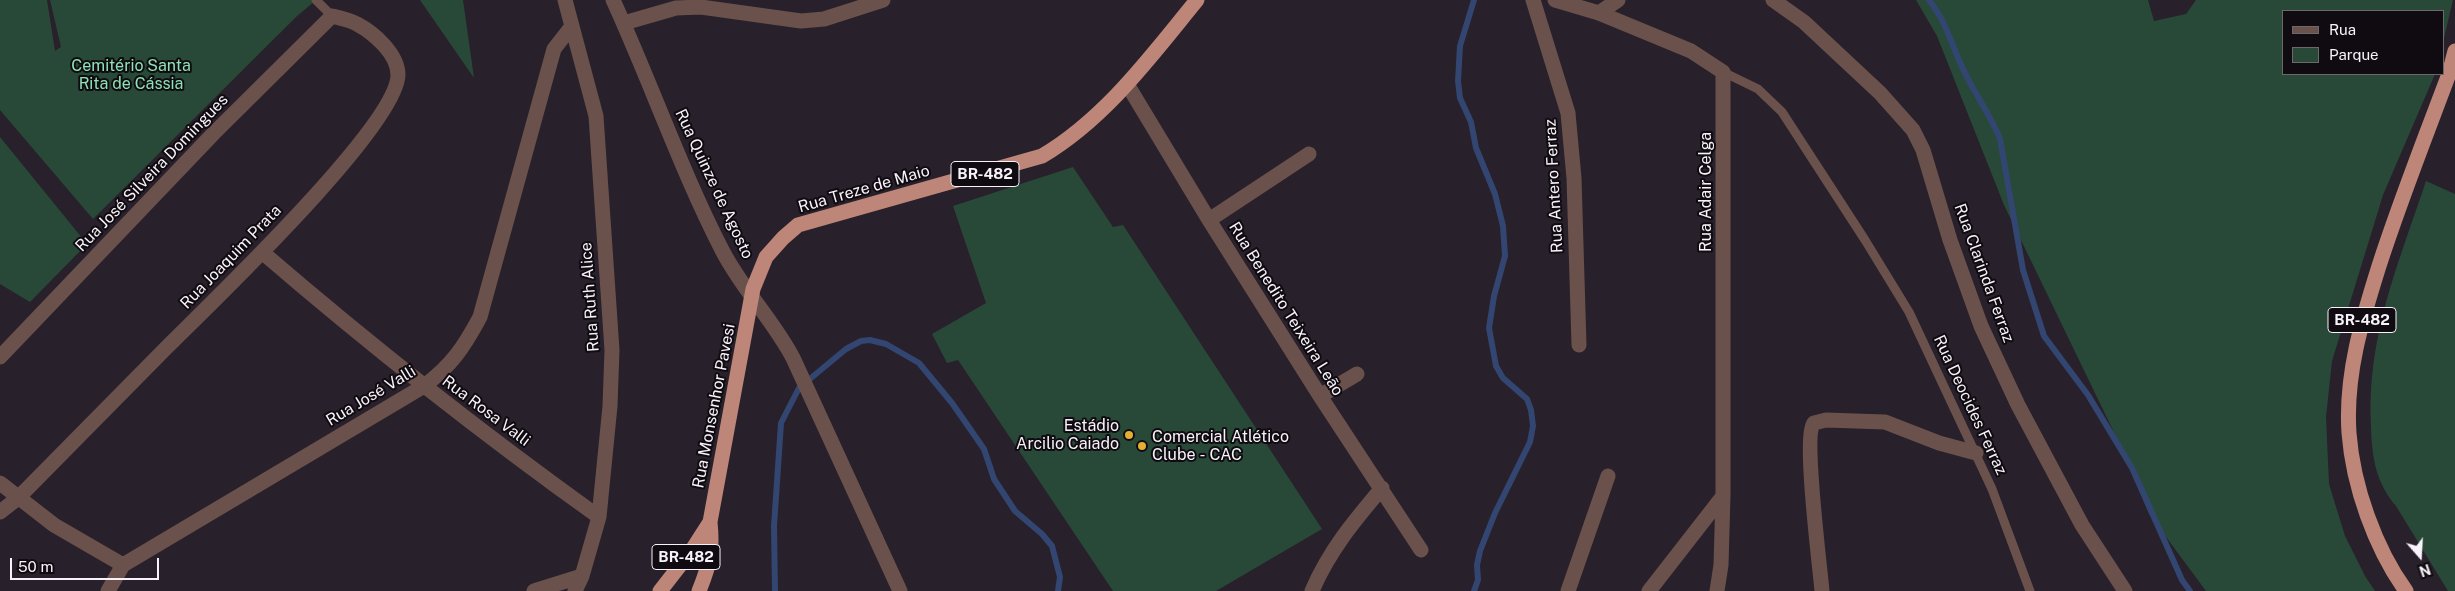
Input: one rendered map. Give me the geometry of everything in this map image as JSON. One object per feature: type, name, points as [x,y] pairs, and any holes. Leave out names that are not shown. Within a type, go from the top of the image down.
[{"type":"highway","name":"Rua Treze de Maio","points":[[751,297],[766,257],[782,238],[798,226],[1042,156],[1070,140],[1127,84],[1197,0]]},
{"type":"highway","name":"BR-482","points":[[2406,591],[2398,580],[2365,511],[2349,432],[2350,389],[2357,336],[2397,211],[2449,74],[2455,51]]},
{"type":"highway","name":"Rua Monsenhor Pavesi","points":[[699,591],[711,556],[710,522],[751,297]]},
{"type":"highway","name":"Rua Monsenhor Pavesi","points":[[660,591],[692,550],[710,522]]},
{"type":"street","name":"Rua Ruth Alice","points":[[565,0],[596,116],[612,350],[610,406],[599,517],[582,576],[575,591]]},
{"type":"street","name":"Rua Quinze de Agosto","points":[[613,0],[722,252],[751,297],[780,334],[800,372],[900,591]]},
{"type":"street","points":[[624,24],[676,8],[701,7],[800,21],[824,19],[883,0]]},
{"type":"street","name":"Rua Antero Ferraz","points":[[1533,0],[1568,113],[1574,178],[1580,345]]},
{"type":"street","points":[[1555,0],[1599,13],[1645,30],[1692,51],[1723,72]]},
{"type":"street","points":[[1599,13],[1618,0]]},
{"type":"street","name":"Rua Clarinda Ferraz","points":[[1773,0],[1804,22],[1880,93],[1913,130],[1923,150],[1950,240],[1981,326],[2018,404],[2082,525],[2125,591]]},
{"type":"street","name":"Rua Joaquim Prata","points":[[0,512],[18,498],[262,252],[337,172],[381,113],[394,92],[398,76],[396,63],[383,44],[357,24],[332,16]]},
{"type":"street","name":"Rua José Silveira Domingues","points":[[0,358],[213,134],[332,16]]},
{"type":"street","name":"Rua José Valli","points":[[124,565],[424,386],[444,371],[463,349],[480,317],[554,49],[572,26]]},
{"type":"street","name":"Rua Adair Celga","points":[[1717,591],[1721,564],[1723,496],[1723,72]]},
{"type":"street","name":"Rua Benedito Teixeira Leão","points":[[1127,84],[1209,220],[1320,396],[1421,550]]},
{"type":"street","points":[[1209,220],[1309,154]]},
{"type":"street","name":"Rua Rosa Valli","points":[[262,252],[338,318],[424,386],[599,517]]},
{"type":"street","points":[[1320,396],[1357,374]]},
{"type":"street","points":[[1822,591],[1811,472],[1810,435],[1814,423],[1826,420],[1885,422],[1939,443],[1976,453]]},
{"type":"street","points":[[1568,591],[1608,476]]},
{"type":"street","points":[[0,483],[54,525],[124,565],[108,591]]},
{"type":"street","points":[[1312,591],[1323,565],[1343,534],[1382,488]]},
{"type":"street","points":[[1649,591],[1723,496]]},
{"type":"street","points":[[534,591],[582,576]]},
{"type":"lane","points":[[316,0],[332,16]]},
{"type":"lane","name":"Rua Deocides Ferraz","points":[[1723,72],[1758,89],[1782,112],[1866,240],[1909,312],[1992,488],[2030,591]]},
{"type":"green space","name":"Cemitério Santa Rita de Cássia","points":[[0,0],[47,0],[55,51],[61,47],[50,0],[316,0],[296,17],[93,219],[0,110]]},
{"type":"green space","points":[[420,0],[463,0],[474,78]]},
{"type":"green space","points":[[1916,0],[2148,0],[2154,21],[2186,14],[2196,0],[2453,0],[2445,34],[2445,10],[2282,10],[2282,75],[2435,75],[2383,195],[2332,361],[2326,417],[2329,484],[2345,536],[2365,576],[2375,591],[2206,591],[2149,514],[2124,453],[2004,205],[1937,36]]},
{"type":"green space","points":[[0,137],[87,244],[30,302],[0,284]]},
{"type":"green space","name":"Estádio Arcilio Caiado","points":[[1073,167],[1113,227],[1123,225],[1322,529],[1216,591],[1113,591],[958,360],[947,363],[932,334],[986,303],[953,206]]},
{"type":"green space","points":[[2426,181],[2455,194],[2455,591],[2448,591],[2384,488],[2376,470],[2372,439],[2371,395],[2379,332],[2395,272]]},
{"type":"waterway","points":[[1474,0],[1460,46],[1458,81],[1460,98],[1471,122],[1476,148],[1495,194],[1503,226],[1505,256],[1494,296],[1489,328],[1496,366],[1503,378],[1527,399],[1531,410],[1533,426],[1530,442],[1495,513],[1480,551],[1477,565],[1478,580],[1474,591]]},
{"type":"waterway","points":[[1929,0],[1945,26],[1960,64],[2000,139],[2023,270],[2044,336],[2088,395],[2132,468],[2182,580],[2190,591]]},
{"type":"waterway","points":[[775,591],[774,526],[781,423],[799,388],[846,349],[861,341],[870,340],[886,344],[919,363],[952,403],[984,449],[994,479],[1015,511],[1042,534],[1052,546],[1060,577],[1058,591]]},
{"type":"place","name":"Estádio Arcilio Caiado","points":[[1129,435]]},
{"type":"place","name":"Comercial Atlético Clube - CAC","points":[[1142,446]]}]
